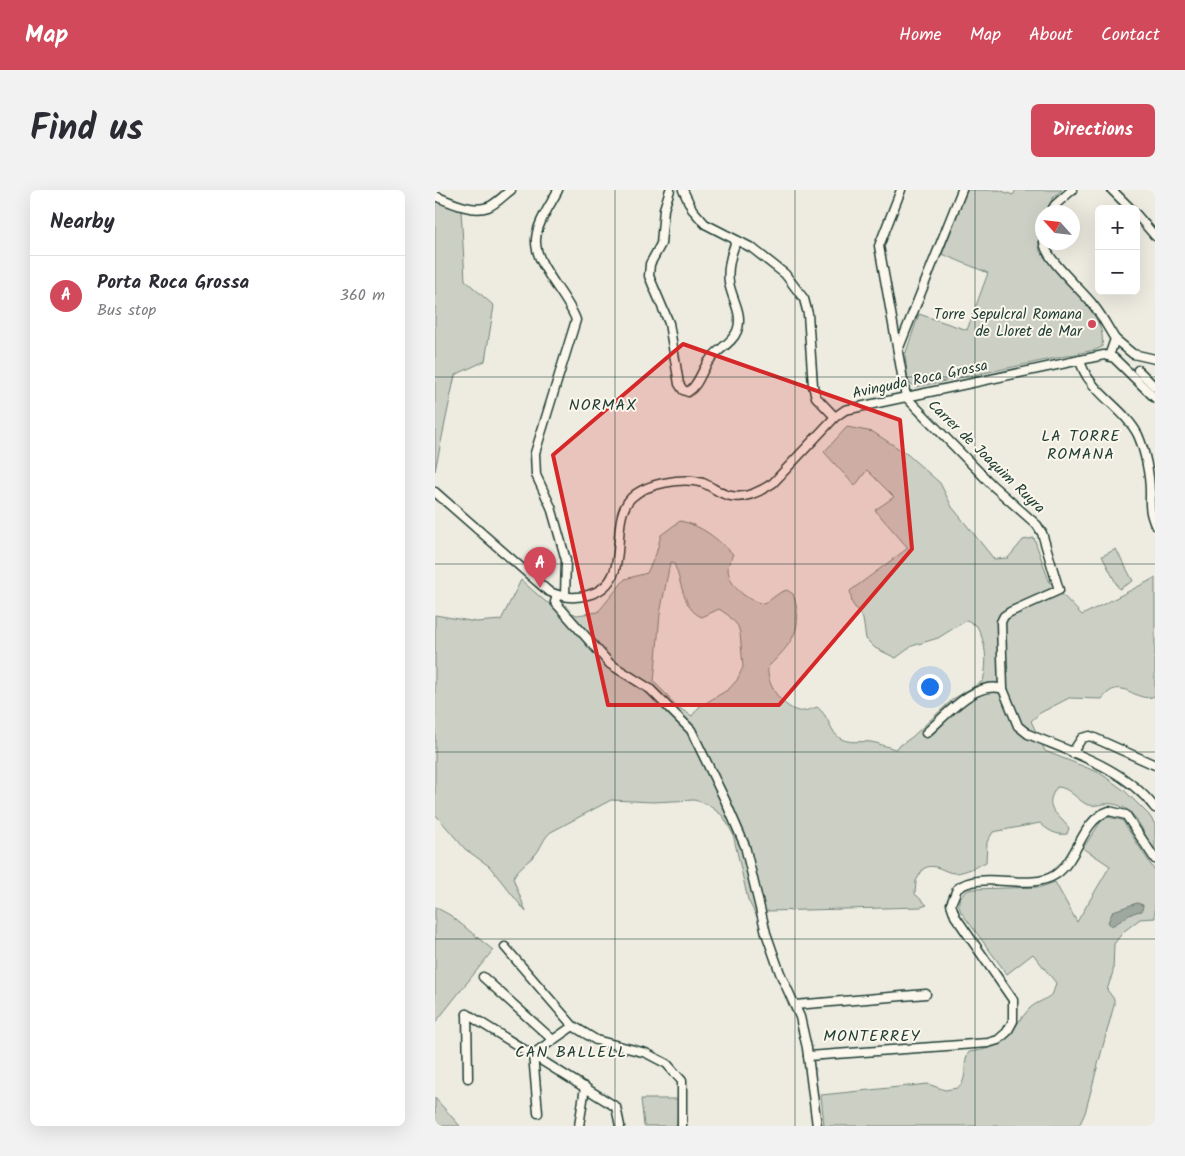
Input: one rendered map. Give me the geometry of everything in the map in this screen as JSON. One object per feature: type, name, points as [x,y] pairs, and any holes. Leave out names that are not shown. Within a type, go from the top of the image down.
[{"type":"street","points":[[435,196],[463,206],[475,208],[488,207],[511,190]]},
{"type":"street","points":[[558,190],[536,239],[541,264],[571,304],[576,320],[535,453],[536,475],[551,507],[566,560],[565,596]]},
{"type":"street","points":[[671,190],[664,209],[661,244],[650,264],[649,276],[669,323],[679,384],[683,390],[688,392],[697,384],[716,352],[728,343],[738,330],[739,316],[729,282],[731,254],[736,241]]},
{"type":"street","points":[[683,190],[692,209],[705,224],[752,248],[785,274],[804,299],[808,314],[813,386],[816,397],[835,417]]},
{"type":"street","points":[[901,190],[879,246],[906,396]]},
{"type":"street","points":[[898,350],[962,190]]},
{"type":"street","points":[[1055,205],[1072,190]]},
{"type":"street","points":[[1112,190],[1127,205]]},
{"type":"street","points":[[1140,219],[1155,236]]},
{"type":"street","points":[[1046,250],[1095,307],[1115,338],[1133,354],[1151,359]]},
{"type":"street","points":[[1115,338],[1109,356],[1155,387]]},
{"type":"street","name":"Avinguda Roca Grossa","points":[[435,492],[548,590],[557,595],[576,597],[595,593],[606,584],[615,572],[618,561],[622,514],[633,496],[669,481],[682,480],[704,484],[732,497],[742,497],[773,484],[835,417],[845,410],[856,406],[1080,360],[1109,356]]},
{"type":"street","points":[[1135,372],[1151,359]]},
{"type":"street","points":[[1080,360],[1088,377],[1133,427],[1139,438],[1149,486],[1149,507],[1155,525]]},
{"type":"street","points":[[1135,372],[1155,398]]},
{"type":"street","name":"Carrer de Joaquim Ruyra","points":[[906,396],[992,485],[1037,526],[1042,533],[1059,590],[1004,616],[1001,622],[1003,689],[1023,731],[1114,771],[1141,793],[1155,808]]},
{"type":"street","points":[[557,595],[555,602],[610,664],[650,689],[691,730],[745,846],[766,933],[805,1034],[817,1126]]},
{"type":"street","points":[[926,734],[978,690],[990,687],[1003,689]]},
{"type":"street","points":[[1073,753],[1082,738],[1090,736],[1155,765]]},
{"type":"street","points":[[809,1056],[953,1046],[988,1043],[998,1040],[1007,1032],[1013,1021],[1013,1000],[955,916],[951,904],[957,889],[970,882],[1039,880],[1054,876],[1067,863],[1094,821],[1109,811],[1126,816],[1155,859]]},
{"type":"street","points":[[505,947],[573,1026],[596,1040],[646,1053],[667,1064],[682,1081],[682,1126]]},
{"type":"street","points":[[483,977],[553,1040]]},
{"type":"street","points":[[795,1005],[926,994]]},
{"type":"street","points":[[468,1078],[467,1014],[616,1107],[620,1126]]},
{"type":"street","points":[[533,1054],[573,1026]]},
{"type":"street","points":[[533,1054],[538,1114]]},
{"type":"street","points":[[579,1126],[585,1087]]},
{"type":"highlighted area","points":[[683,344],[900,420],[912,549],[779,705],[608,705],[553,455]]},
{"type":"shaded area","points":[[967,190],[999,190],[1013,195],[1016,190],[1062,190],[1053,198],[1049,205],[1035,205],[1035,250],[1040,250],[1088,304],[1099,325],[1102,347],[916,387],[908,382],[905,355],[919,314],[967,330],[988,273],[942,254]]},
{"type":"shaded area","points":[[435,201],[461,209],[465,280],[494,306],[485,361],[455,375],[435,471]]},
{"type":"shaded area","points":[[847,427],[873,432],[907,454],[940,483],[952,507],[994,559],[1008,558],[1023,540],[1034,538],[1049,581],[1082,615],[1155,578],[1155,696],[1141,697],[1122,689],[1116,689],[1109,692],[1102,699],[1069,698],[1040,713],[1031,721],[1045,751],[1100,773],[1125,791],[1149,815],[1155,824],[1155,851],[1134,816],[1121,806],[1113,804],[1086,804],[1069,791],[1057,787],[1051,800],[1051,805],[1056,814],[1069,828],[1067,834],[1052,832],[1040,823],[993,832],[987,842],[986,862],[983,864],[957,873],[932,866],[923,869],[916,881],[915,894],[927,905],[921,907],[768,911],[762,912],[757,917],[748,900],[733,834],[723,816],[707,804],[694,800],[653,802],[611,800],[551,832],[535,855],[518,871],[513,878],[526,912],[489,866],[465,849],[435,814],[435,615],[476,622],[501,620],[521,580],[546,602],[577,615],[598,612],[625,579],[647,573],[656,554],[661,535],[680,521],[702,529],[733,554],[728,567],[729,576],[740,592],[752,600],[764,604],[781,592],[787,590],[793,594],[798,617],[797,626],[790,643],[768,667],[769,680],[776,694],[792,708],[803,711],[817,707],[841,739],[851,742],[871,742],[895,749],[912,737],[953,699],[983,681],[986,660],[984,646],[977,626],[967,620],[938,638],[912,646],[896,658],[875,648],[866,639],[863,619],[852,603],[850,591],[908,548],[875,510],[894,497],[867,470],[855,486],[824,452]],"holes":[[[673,562],[683,593],[690,608],[702,617],[719,609],[728,615],[738,626],[740,633],[743,667],[737,680],[729,689],[699,707],[692,716],[681,709],[654,682],[660,614],[670,563]]]},
{"type":"shaded area","points":[[1116,549],[1133,581],[1119,589],[1102,556]]},
{"type":"shaded area","points":[[1108,817],[1122,820],[1155,871],[1155,918],[1140,919],[1123,932],[1114,944],[1113,972],[1107,990],[1114,999],[1114,1005],[1085,1113],[1079,1126],[824,1126],[821,1095],[928,1084],[945,1090],[957,1088],[963,1080],[969,1052],[982,1050],[999,1043],[1011,1032],[1030,1008],[1053,993],[1056,983],[1033,954],[1007,974],[961,912],[959,901],[962,895],[972,889],[1041,887],[1055,882],[1077,922],[1110,866],[1083,848],[1102,820]]},
{"type":"shaded area","points":[[1137,903],[1143,905],[1142,911],[1133,913],[1111,926],[1108,922],[1113,911]]},
{"type":"shaded area","points":[[435,907],[450,915],[493,950],[435,1023]]},
{"type":"shaded area","points":[[435,1098],[460,1126],[435,1126]]},
{"type":"shaded area","points":[[641,1099],[678,1099],[677,1126],[644,1126]]},
{"type":"place","name":"Torre Sepulcral Romana de Lloret de Mar","points":[[1092,324]]},
{"type":"place","name":"Porta Roca Grossa","points":[[540,588]]},
{"type":"district","name":"NORMAX","points":[[603,405]]},
{"type":"district","name":"LA TORRE ROMANA","points":[[1081,445]]},
{"type":"district","name":"MONTERREY","points":[[872,1036]]},
{"type":"district","name":"CAN BALLELL","points":[[571,1052]]}]
